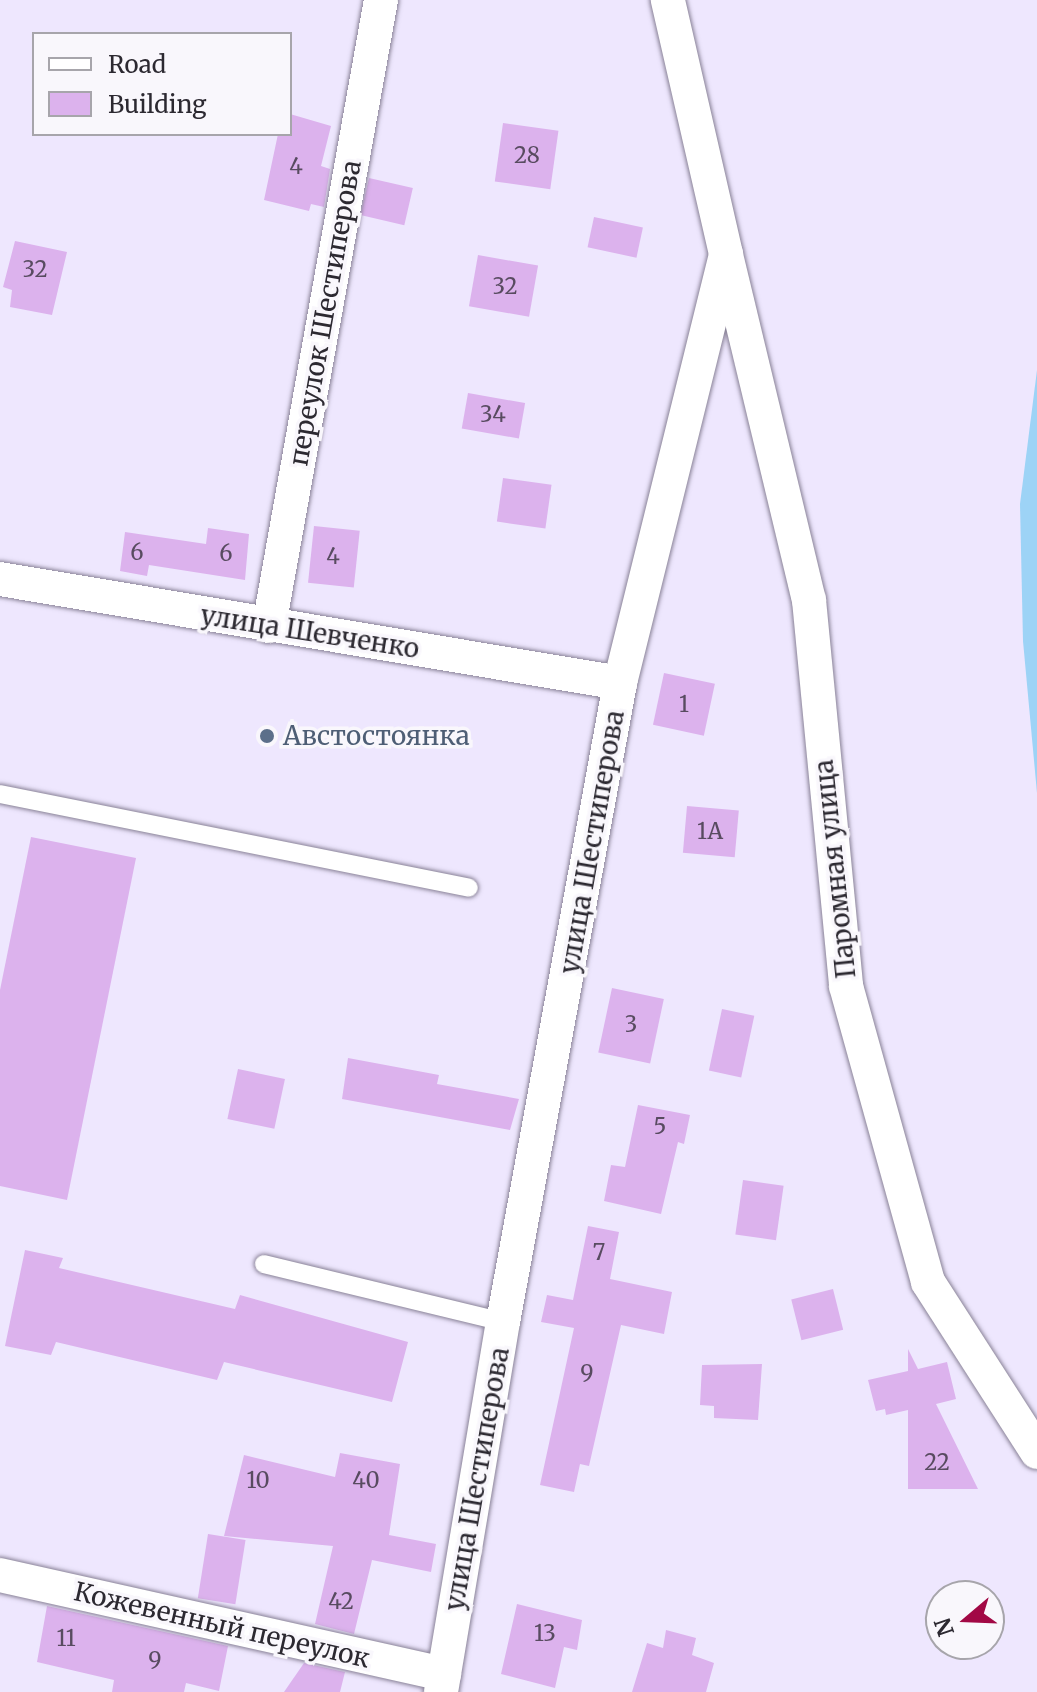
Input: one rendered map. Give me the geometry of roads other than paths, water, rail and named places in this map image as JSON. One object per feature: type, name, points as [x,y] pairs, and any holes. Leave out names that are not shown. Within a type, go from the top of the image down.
[{"type":"street","name":"переулок Шестиперова","points":[[269,626],[381,0]]},
{"type":"street","name":"улица Шестиперова","points":[[442,1683],[503,1322],[620,683],[726,254],[668,0]]},
{"type":"street","name":"Паромная улица","points":[[726,254],[809,600],[846,986],[928,1282],[1037,1452]]},
{"type":"street","name":"улица Шевченко","points":[[0,579],[620,683]]},
{"type":"street","name":"Кожевенный переулок","points":[[0,1575],[442,1683]]},
{"type":"lane","points":[[0,794],[469,888]]},
{"type":"lane","points":[[264,1264],[503,1322]]},
{"type":"water","points":[[1037,370],[1037,793],[1023,641],[1020,504]]},
{"type":"place","name":"Австостоянка","points":[[267,736]]}]
